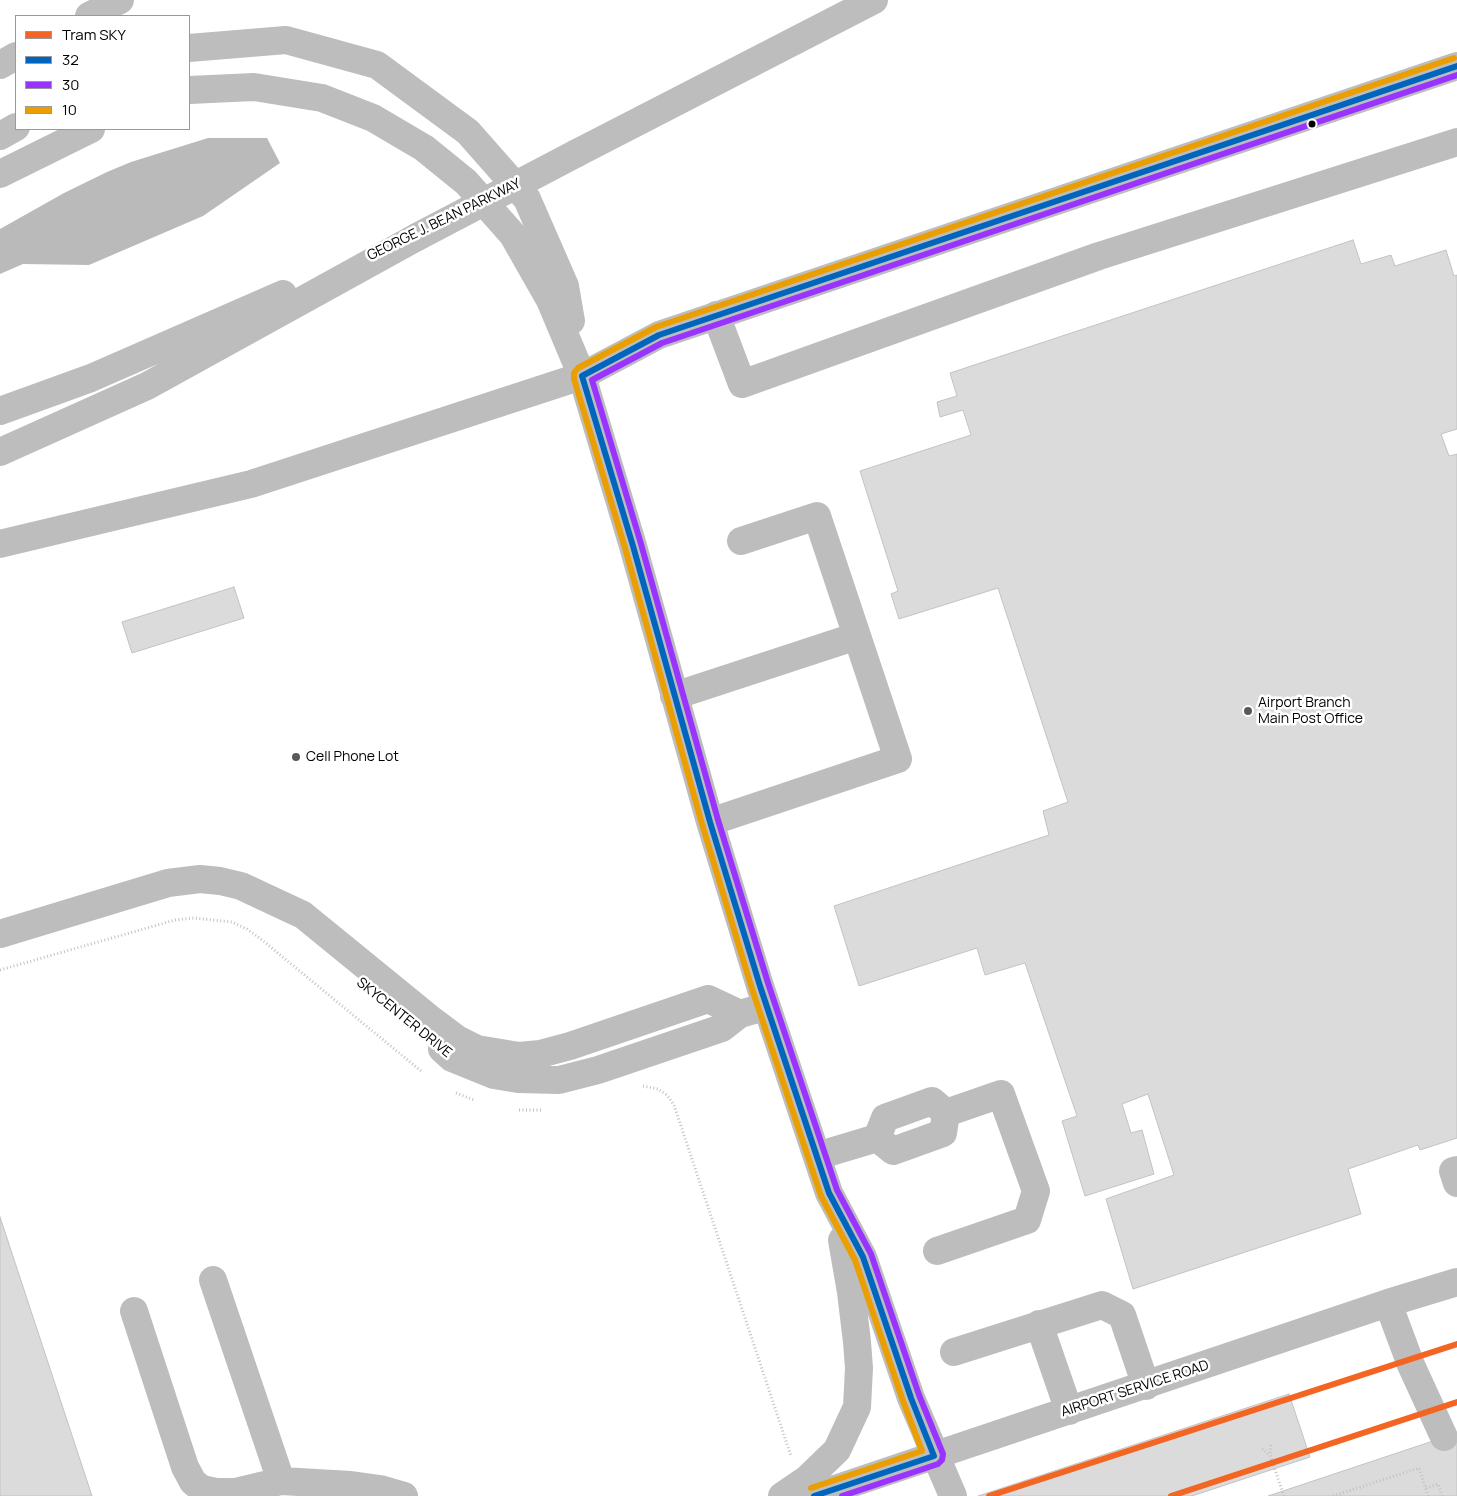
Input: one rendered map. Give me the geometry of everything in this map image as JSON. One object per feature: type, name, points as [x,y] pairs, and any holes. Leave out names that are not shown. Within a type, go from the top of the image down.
[{"type":"street","points":[[91,15],[120,0]]},
{"type":"street","name":"GEORGE J. BEAN PARKWAY","points":[[0,411],[91,378],[417,237],[874,0]]},
{"type":"street","points":[[190,48],[286,40],[377,65],[468,132],[527,199],[565,286],[582,376],[633,546],[710,822],[767,1005],[830,1193],[844,1248],[859,1368],[857,1407],[837,1450],[807,1479],[782,1496]]},
{"type":"street","points":[[0,65],[15,57]]},
{"type":"street","points":[[0,544],[251,484],[582,376],[659,335],[1457,66]]},
{"type":"street","points":[[190,90],[254,87],[322,98],[373,118],[424,148],[466,182],[513,235],[550,300],[582,376]]},
{"type":"street","points":[[0,136],[15,128]]},
{"type":"street","points":[[0,174],[89,130]]},
{"type":"street","points":[[716,315],[742,384],[1099,256],[1457,142]]},
{"type":"street","points":[[0,452],[147,386],[417,237]]},
{"type":"street","points":[[710,822],[898,759],[818,516],[741,541]]},
{"type":"street","points":[[674,696],[857,636]]},
{"type":"street","name":"SKYCENTER DRIVE","points":[[0,934],[168,883],[200,879],[241,886],[264,896],[298,932],[452,1058],[494,1075],[540,1080],[578,1076],[722,1028],[740,1014],[767,1005]]},
{"type":"street","points":[[817,1156],[877,1138],[893,1151],[943,1133],[946,1113],[1001,1094],[1036,1191],[1028,1220],[937,1251]]},
{"type":"street","points":[[1457,1170],[1453,1171],[1457,1183]]},
{"type":"street","points":[[830,1193],[862,1257],[911,1398],[934,1456],[953,1496]]},
{"type":"street","points":[[213,1280],[281,1480]]},
{"type":"street","name":"AIRPORT SERVICE ROAD","points":[[814,1496],[1146,1386],[1388,1303],[1457,1282]]},
{"type":"street","points":[[1388,1303],[1411,1365],[1444,1437]]},
{"type":"street","points":[[954,1352],[1102,1305],[1122,1315],[1146,1386]]},
{"type":"street","points":[[134,1310],[186,1467],[193,1482],[209,1490],[235,1492],[281,1480],[350,1485],[380,1489],[404,1496]]},
{"type":"street","points":[[1039,1324],[1069,1411]]},
{"type":"path","points":[[0,970],[175,920],[194,918],[232,922],[247,929],[262,940],[423,1072]]},
{"type":"path","points":[[641,1086],[658,1089],[668,1095],[674,1105],[793,1462]]},
{"type":"path","points":[[450,1089],[477,1101]]},
{"type":"path","points":[[514,1109],[548,1110]]},
{"type":"path","points":[[1272,1445],[1270,1455],[1284,1496]]},
{"type":"path","points":[[1262,1449],[1270,1455]]},
{"type":"path","points":[[1333,1496],[1419,1468],[1428,1496]]},
{"type":"path","points":[[1426,1488],[1438,1484],[1442,1496]]},
{"type":"shaded area","points":[[208,138],[267,138],[280,163],[203,216],[89,265],[23,264],[0,274],[0,229],[64,193],[107,172],[131,162]]},
{"type":"building","name":"Airport Branch Main Post Office","points":[[1353,240],[1361,264],[1391,255],[1395,266],[1446,250],[1454,276],[1457,275],[1457,429],[1441,434],[1449,456],[1457,454],[1457,1138],[1420,1150],[1418,1145],[1348,1169],[1361,1214],[1133,1289],[1106,1199],[1174,1175],[1148,1094],[1122,1104],[1131,1133],[1142,1130],[1154,1174],[1085,1196],[1062,1121],[1077,1116],[1025,963],[985,975],[977,948],[859,986],[834,906],[1049,835],[1043,811],[1068,802],[998,588],[899,619],[891,594],[898,591],[860,471],[971,435],[963,410],[940,417],[937,402],[957,396],[950,373]]},
{"type":"building","points":[[234,587],[244,618],[132,653],[122,622]]},
{"type":"building","points":[[0,1217],[92,1496],[0,1496]]},
{"type":"building","points":[[1289,1394],[1310,1457],[1192,1496],[978,1496]]},
{"type":"building","points":[[1457,1433],[1457,1496],[1268,1496]]},
{"type":"tram line","name":"SKY","points":[[989,1496],[1457,1344]]},
{"type":"tram line","name":"SKY","points":[[1171,1496],[1457,1402]]},
{"type":"transit line","name":"10","points":[[811,1488],[922,1451],[855,1260],[821,1196],[752,989],[702,824],[625,548],[574,379],[574,373],[578,368],[656,327],[1454,58]]},
{"type":"transit line","name":"32","points":[[814,1496],[934,1456],[911,1398],[863,1257],[829,1193],[760,986],[710,822],[633,546],[582,376],[659,335],[1457,66]]},
{"type":"transit line","name":"30","points":[[842,1496],[938,1464],[942,1460],[943,1454],[919,1395],[871,1254],[837,1190],[768,983],[718,820],[641,544],[592,380],[662,343],[1457,75]]},
{"type":"place","name":"Airport Branch Main Post Office","points":[[1248,711]]},
{"type":"place","name":"Cell Phone Lot","points":[[296,757]]}]
